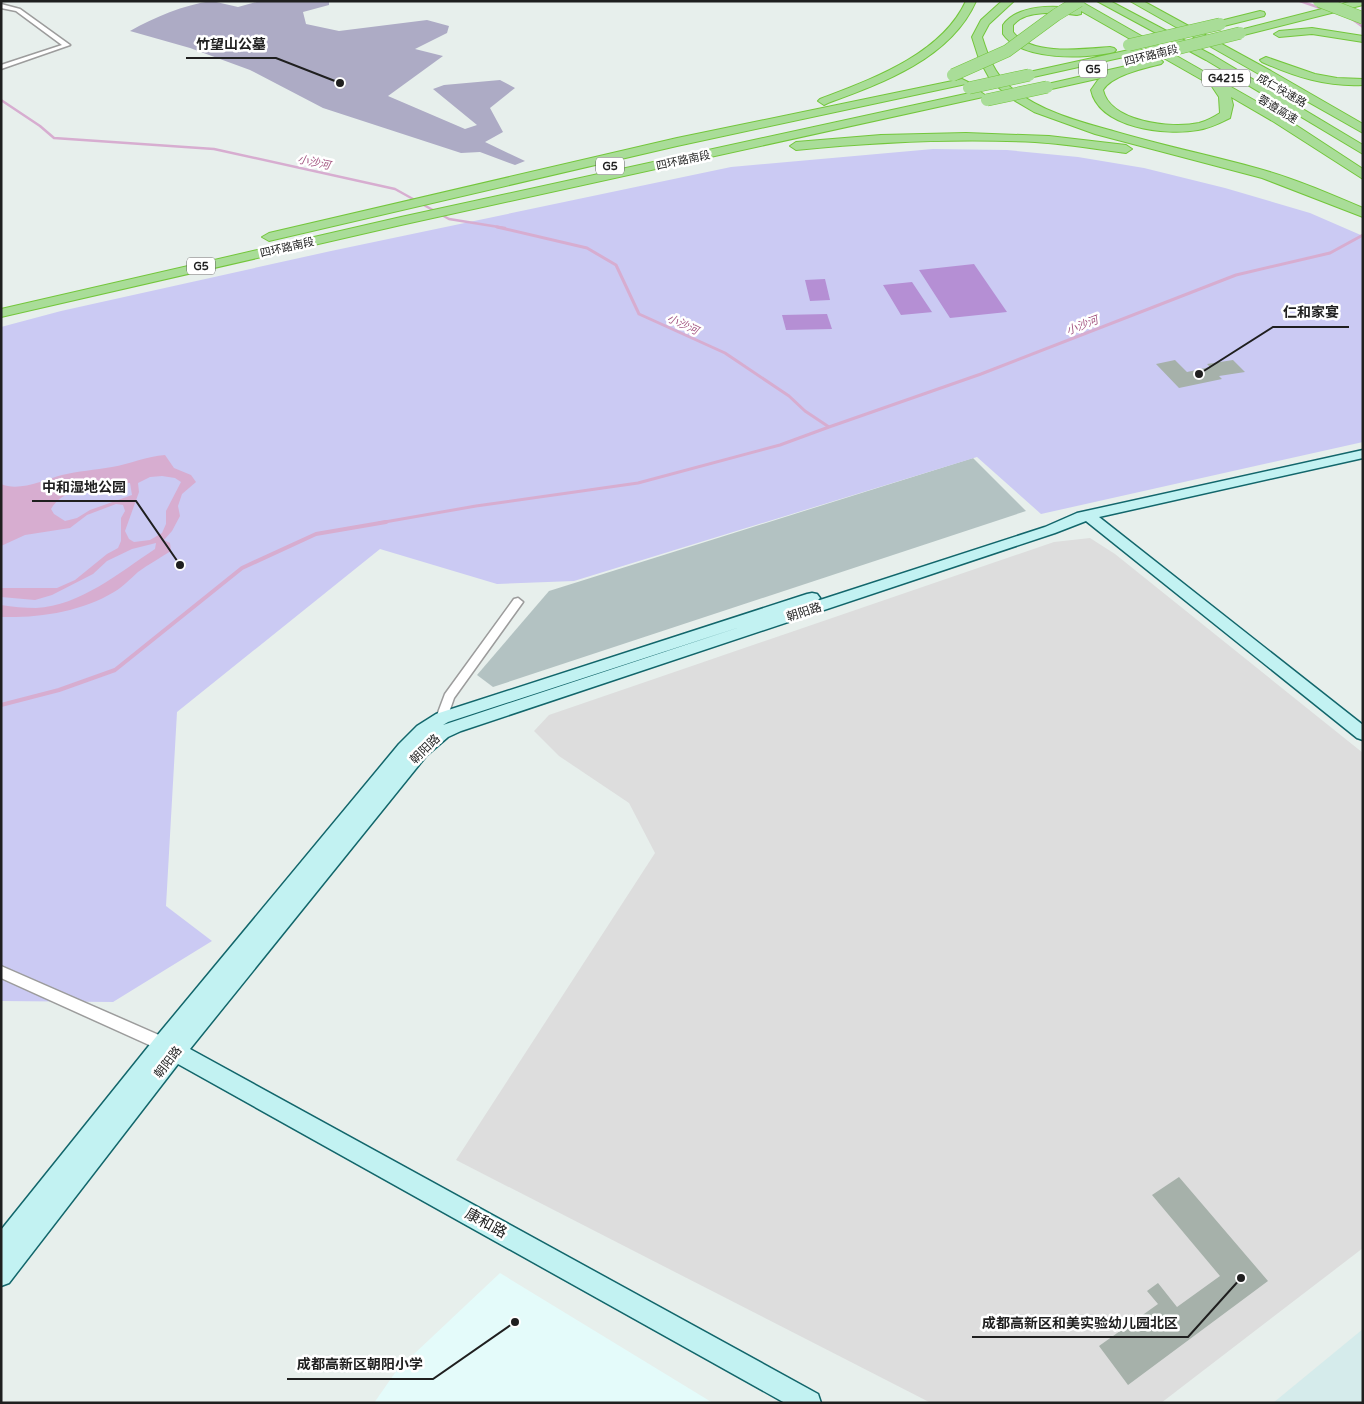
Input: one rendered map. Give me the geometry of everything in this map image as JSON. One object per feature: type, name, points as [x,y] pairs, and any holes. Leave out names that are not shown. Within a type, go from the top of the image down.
[{"type":"highway","points":[[785,132],[840,95],[898,69],[929,51],[945,39],[959,24],[969,10],[971,1]]},
{"type":"highway","points":[[1009,1],[985,22],[977,37],[981,51],[995,80],[1007,90],[1033,106],[1065,121],[1125,139],[1255,172],[1315,194],[1362,219]]},
{"type":"highway","points":[[1072,1],[1278,119],[1363,175]]},
{"type":"highway","points":[[260,239],[379,213],[445,196],[763,137],[970,88],[1007,51],[1056,15],[1080,1]]},
{"type":"highway","name":"蓉遵高速","points":[[1087,1],[1196,60],[1363,161]]},
{"type":"highway","name":"成仁快速路","points":[[1102,1],[1210,58],[1363,150]]},
{"type":"highway","name":"成仁快速路","points":[[1120,1],[1217,52],[1363,138]]},
{"type":"highway","name":"蓉遵高速","points":[[1135,1],[1267,73],[1363,129]]},
{"type":"highway","points":[[1154,1],[1256,56],[1363,118]]},
{"type":"highway","points":[[1319,1],[1360,13]]},
{"type":"highway","name":"四环路南段","points":[[1235,31],[1303,10],[1363,2]]},
{"type":"highway","name":"四环路南段","points":[[1,302],[216,256],[403,223],[477,207],[970,88],[1034,78],[1315,14],[1337,4]]},
{"type":"highway","points":[[1235,31],[1248,17],[1268,7]]},
{"type":"highway","points":[[1108,21],[1091,15],[1072,12],[1039,11],[1023,14],[1011,19],[1007,25],[1007,32],[1012,39],[1028,47],[1049,51],[1074,53],[1110,50],[1143,54],[1235,31],[1360,13]]},
{"type":"highway","points":[[1235,31],[1312,31],[1363,39]]},
{"type":"highway","points":[[1034,78],[1110,50]]},
{"type":"highway","points":[[1143,54],[1135,67],[1102,82],[1097,90],[1100,101],[1106,107],[1130,120],[1152,125],[1194,127],[1213,122],[1226,115],[1228,105],[1223,92],[1211,79]]},
{"type":"highway","points":[[1256,56],[1306,76],[1331,81],[1363,82]]},
{"type":"highway","points":[[785,132],[841,107],[1034,78],[1135,67]]},
{"type":"highway","points":[[785,132],[1025,138],[1125,149],[1232,166]]},
{"type":"highway","name":"四环路南段","points":[[1,313],[379,213],[763,137]]},
{"type":"highway","points":[[1025,138],[1141,156],[1234,178],[1362,219]]},
{"type":"highway","points":[[216,256],[241,244]]},
{"type":"main road","points":[[442,718],[1042,524],[1363,454]]},
{"type":"main road","points":[[1088,515],[1363,734]]},
{"type":"main road","name":"朝阳路","points":[[1,1248],[421,750],[442,733],[1050,530],[1088,515]]},
{"type":"main road","name":"朝阳路","points":[[1,1275],[170,1048],[405,749],[423,730],[442,718]]},
{"type":"main road","name":"康和路","points":[[170,1048],[810,1403]]},
{"type":"street","points":[[1,6],[18,10],[67,45],[1,67]]},
{"type":"street","name":"朝阳路","points":[[442,718],[449,697],[518,602]]},
{"type":"street","points":[[1,972],[170,1048]]},
{"type":"shaded area","points":[[212,1],[238,7],[260,1],[329,1],[329,5],[303,12],[306,24],[339,31],[427,20],[449,26],[447,33],[415,49],[443,56],[388,96],[465,129],[477,125],[433,89],[444,85],[500,80],[515,88],[490,108],[503,132],[485,142],[525,161],[515,165],[480,152],[461,153],[323,108],[250,70],[190,48],[130,31],[170,12],[190,5]]},
{"type":"shaded area","points":[[933,149],[1007,150],[1078,157],[1144,168],[1225,188],[1310,213],[1363,236],[1363,442],[1041,514],[977,457],[574,581],[497,584],[380,549],[177,712],[166,906],[212,941],[113,1002],[1,1001],[1,327],[61,311],[331,251],[731,167]]},
{"type":"shaded area","points":[[974,264],[1007,312],[950,318],[919,270]]},
{"type":"shaded area","points":[[825,279],[830,300],[810,301],[805,280]]},
{"type":"shaded area","points":[[912,282],[933,312],[901,315],[883,285]]},
{"type":"shaded area","points":[[827,314],[832,329],[786,330],[782,315]]},
{"type":"shaded area","points":[[165,455],[174,468],[191,475],[196,482],[182,494],[178,506],[180,516],[172,531],[164,540],[170,543],[171,551],[138,572],[117,590],[101,599],[74,609],[45,615],[1,617],[1,605],[36,608],[52,606],[84,595],[155,549],[156,543],[132,549],[107,561],[93,574],[52,595],[35,600],[1,597],[1,588],[57,588],[75,580],[107,554],[118,548],[121,541],[121,518],[125,511],[123,505],[116,504],[87,515],[70,528],[25,535],[1,546],[1,484],[16,487],[23,486],[62,475],[112,467]],"holes":[[[150,477],[175,478],[181,482],[166,511],[166,524],[162,533],[150,540],[134,542],[129,539],[125,531],[139,492],[138,483]],[[117,483],[130,483],[132,495],[90,510],[77,518],[65,521],[54,514],[51,509],[63,496],[71,492]]]},
{"type":"shaded area","points":[[973,458],[1026,511],[493,687],[477,675],[549,591]]},
{"type":"shaded area","points":[[1090,538],[1115,554],[1363,753],[1363,1248],[1161,1403],[931,1403],[456,1160],[655,853],[629,803],[559,756],[534,731],[549,715],[1054,542]]},
{"type":"shaded area","points":[[500,1273],[713,1403],[374,1403],[397,1370]]},
{"type":"shaded area","points":[[1363,1329],[1363,1403],[1273,1403]]},
{"type":"building","points":[[1175,360],[1187,372],[1210,367],[1207,364],[1233,360],[1245,372],[1219,376],[1222,379],[1179,388],[1156,364]]},
{"type":"building","points":[[1179,1177],[1268,1281],[1128,1385],[1099,1346],[1158,1304],[1147,1291],[1158,1283],[1177,1307],[1220,1276],[1152,1195]]},
{"type":"waterway","points":[[1300,1],[1326,10]]},
{"type":"waterway","points":[[1352,19],[1363,27]]},
{"type":"waterway","name":"小沙河","points":[[1,100],[40,126],[54,138],[214,149],[395,189],[449,219],[505,228]]},
{"type":"waterway","name":"小沙河","points":[[497,227],[587,248],[616,265],[639,314],[725,353],[789,396],[805,411],[829,427]]},
{"type":"waterway","name":"小沙河","points":[[829,427],[981,374],[1236,275],[1330,253],[1363,235]]},
{"type":"waterway","points":[[379,523],[476,506],[638,483],[780,445],[829,427]]},
{"type":"waterway","points":[[1,705],[59,690],[115,670],[242,568],[316,534],[386,522]]},
{"type":"place","name":"竹望山公墓","points":[[340,83]]},
{"type":"place","name":"仁和家宴","points":[[1199,374]]},
{"type":"place","name":"中和湿地公园","points":[[180,565]]},
{"type":"place","name":"成都高新区和美实验幼儿园北区","points":[[1241,1278]]},
{"type":"place","name":"成都高新区朝阳小学","points":[[515,1322]]}]
